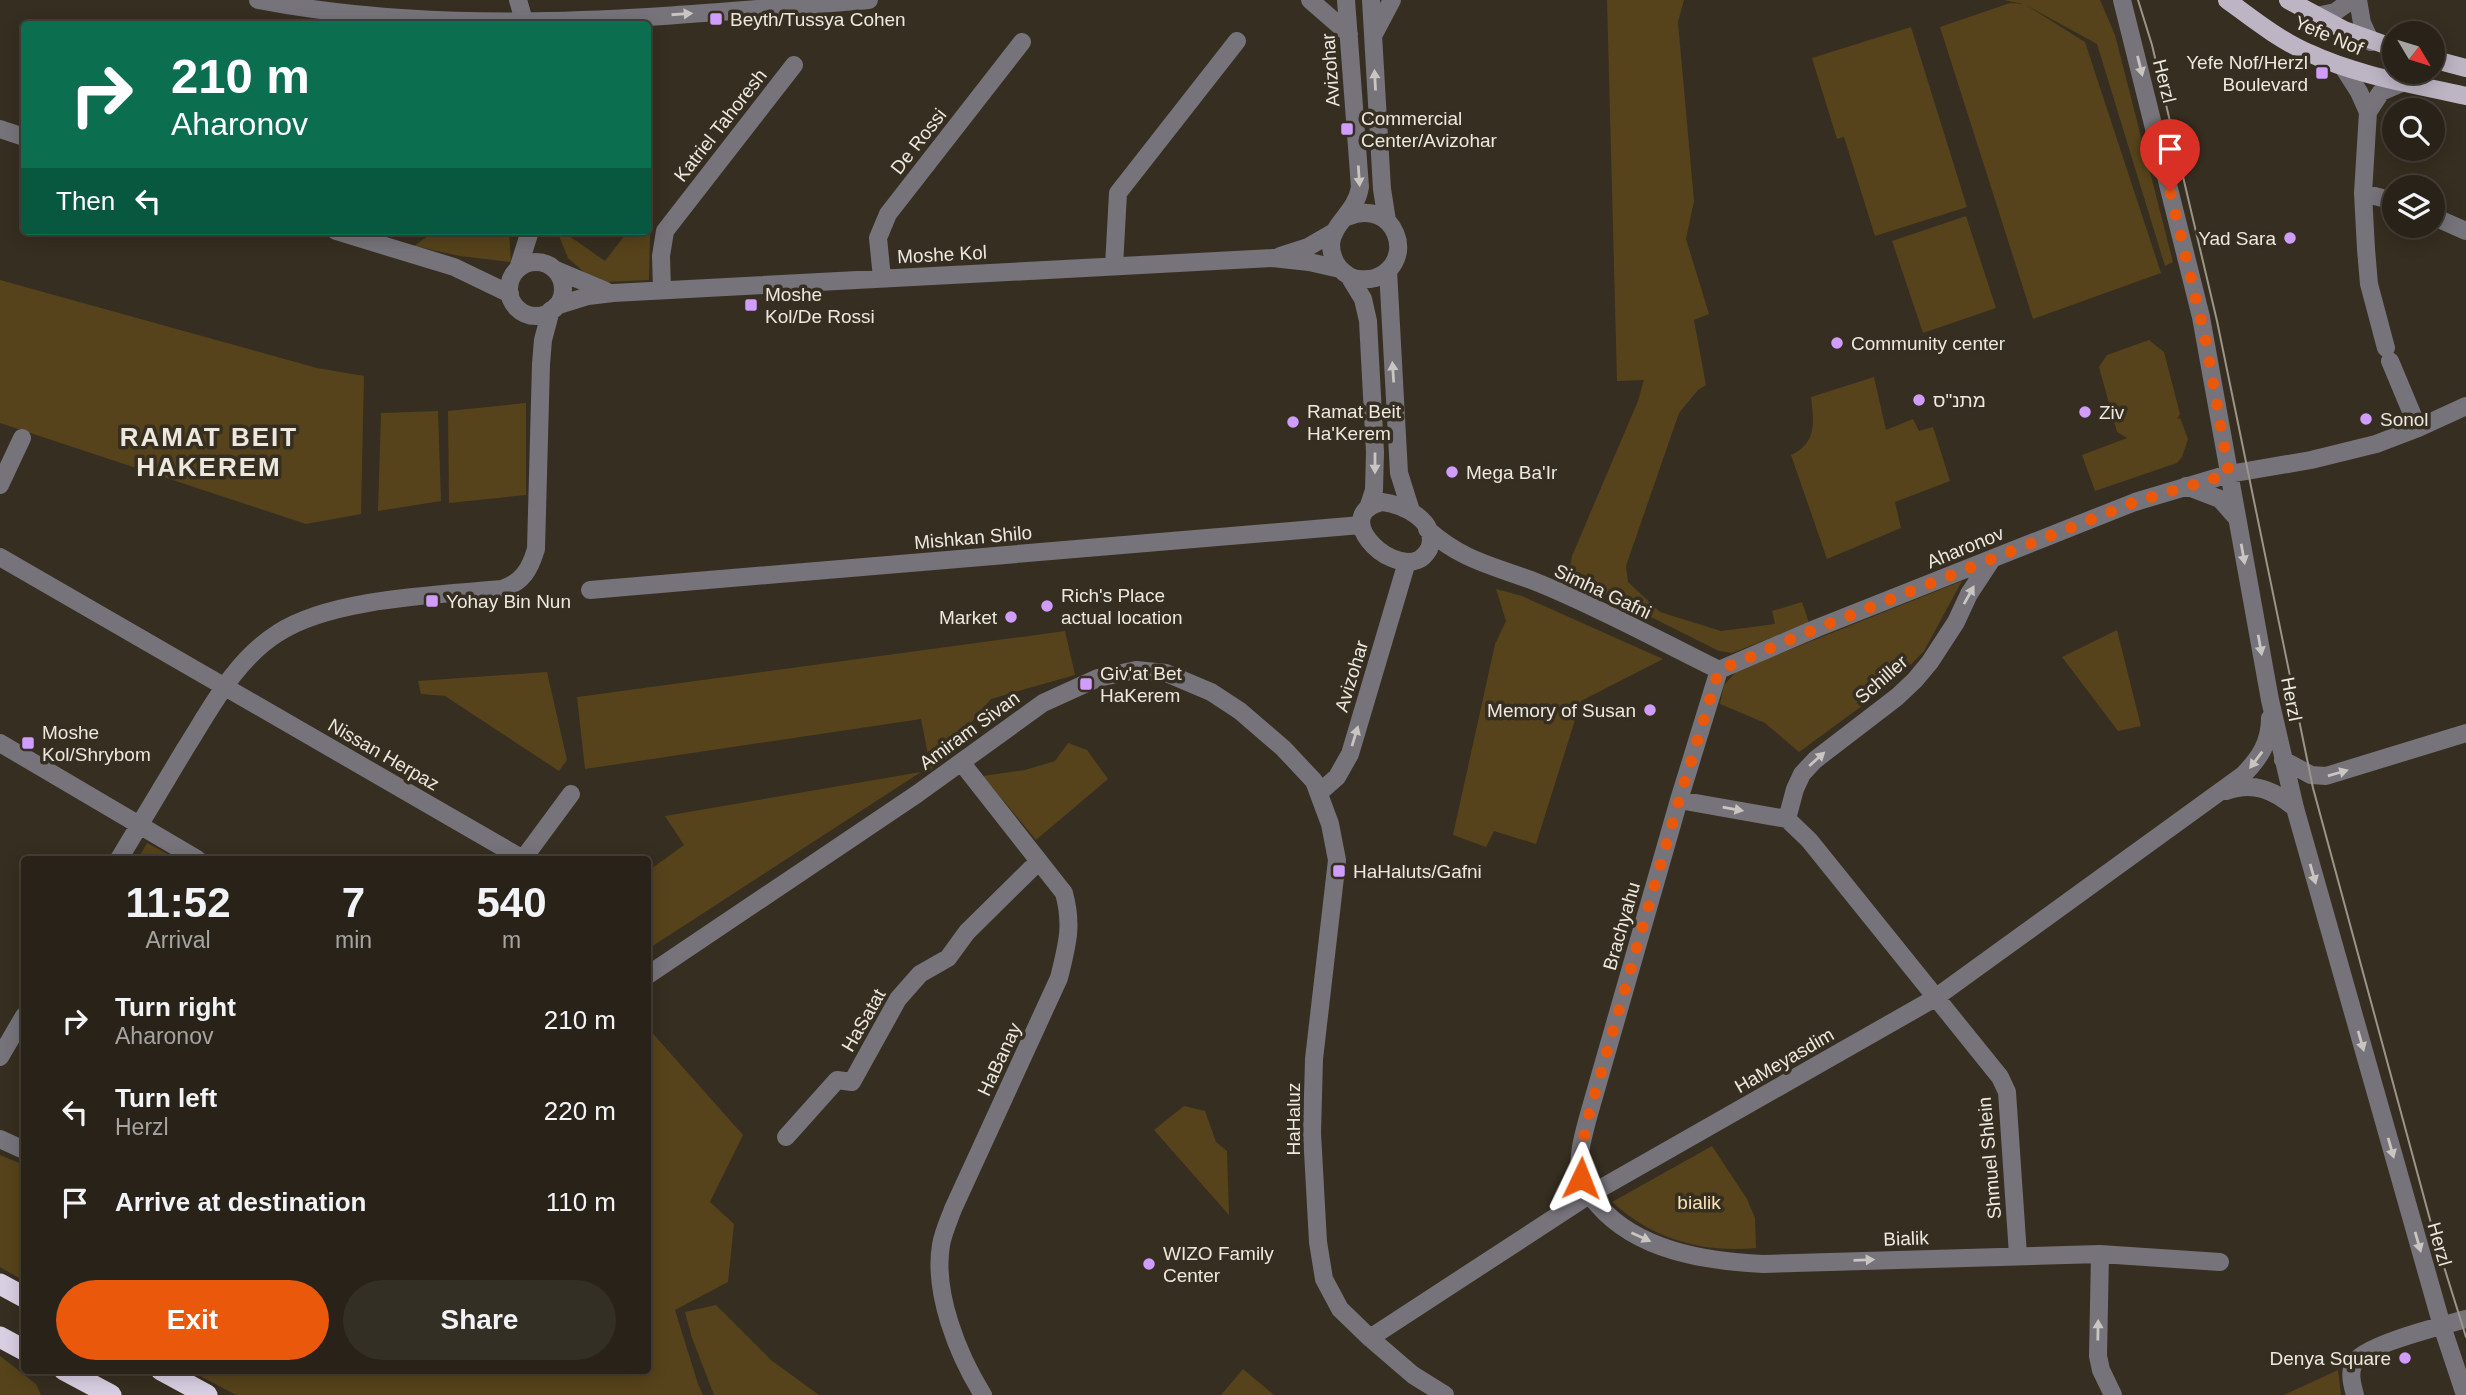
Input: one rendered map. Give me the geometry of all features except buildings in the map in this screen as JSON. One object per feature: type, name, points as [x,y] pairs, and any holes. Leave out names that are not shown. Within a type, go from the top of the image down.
[{"type":"highway","points":[[0,1284],[21,1295]]},
{"type":"highway","points":[[0,1337],[21,1348]]},
{"type":"highway","points":[[72,1374],[111,1395]]},
{"type":"highway","points":[[168,1374],[207,1395]]},
{"type":"main road","name":"Yefe Nof","points":[[2227,0],[2306,52],[2343,67],[2382,77]]},
{"type":"main road","name":"Yefe Nof","points":[[2288,0],[2371,42],[2382,45]]},
{"type":"main road","points":[[2445,62],[2466,68]]},
{"type":"main road","name":"Yefe Nof","points":[[2413,84],[2466,96]]},
{"type":"street","points":[[258,0],[332,12],[425,21]]},
{"type":"street","points":[[518,0],[524,21]]},
{"type":"street","points":[[619,21],[869,0]]},
{"type":"street","points":[[1310,0],[1349,34]]},
{"type":"street","name":"Avizohar","points":[[1334,232],[1354,206],[1360,187],[1346,0]]},
{"type":"street","points":[[1371,0],[1382,189],[1387,221]]},
{"type":"street","points":[[1373,38],[1382,15],[1392,0]]},
{"type":"street","name":"Herzl","points":[[2122,0],[2201,317],[2283,760],[2442,1326],[2465,1395]]},
{"type":"street","points":[[2317,16],[2335,12],[2351,0]]},
{"type":"street","points":[[2358,0],[2362,23],[2371,42]]},
{"type":"street","points":[[1114,266],[1118,193],[1237,41]]},
{"type":"street","name":"De Rossi","points":[[882,278],[878,238],[888,214],[1022,42]]},
{"type":"street","name":"Katriel Tahoresh","points":[[662,290],[661,256],[665,231],[794,65]]},
{"type":"street","points":[[2343,67],[2368,112],[2363,193],[2369,284],[2388,354],[2416,423]]},
{"type":"street","points":[[2368,112],[2381,92],[2399,84]]},
{"type":"street","points":[[0,130],[21,136]]},
{"type":"street","points":[[2363,193],[2382,198]]},
{"type":"street","points":[[1347,217],[1363,212],[1372,213],[1387,221],[1393,228],[1398,245],[1397,254],[1388,270],[1399,473],[1411,512]]},
{"type":"street","points":[[2445,222],[2466,231]]},
{"type":"street","points":[[1334,232],[1331,252],[1363,299],[1368,321],[1375,452],[1374,490],[1362,517],[1362,532],[1376,549],[1387,556],[1407,562],[1415,561],[1426,554],[1431,540],[1427,529],[1411,512],[1394,503],[1382,502],[1368,508]]},
{"type":"street","name":"Moshe Kol","points":[[1273,258],[1308,247],[1334,232]]},
{"type":"street","points":[[349,235],[454,267],[510,295]]},
{"type":"street","points":[[529,235],[509,286],[513,304],[523,313],[541,364]]},
{"type":"street","points":[[121,856],[224,686],[258,649],[278,632],[299,622],[352,606],[502,589],[515,584],[526,575],[536,549],[543,340],[554,308],[562,295],[563,286],[552,268],[539,235]]},
{"type":"street","name":"Moshe Kol","points":[[554,308],[588,296],[613,293],[1273,258],[1309,262],[1345,273]]},
{"type":"street","points":[[454,267],[516,271],[532,262],[552,268]]},
{"type":"street","name":"Moshe Kol","points":[[552,268],[592,287],[613,293]]},
{"type":"street","points":[[1345,273],[1370,279],[1388,270]]},
{"type":"street","points":[[523,313],[538,316],[554,308]]},
{"type":"street","name":"Aharonov","points":[[1719,670],[2135,502],[2229,474],[2350,451],[2416,423],[2466,407]]},
{"type":"street","points":[[0,485],[22,438]]},
{"type":"street","points":[[2186,486],[2220,499],[2236,517]]},
{"type":"street","name":"Mishkan Shilo","points":[[590,590],[1361,525]]},
{"type":"street","name":"Simha Gafni","points":[[1427,529],[1465,557],[1542,584],[1719,670]]},
{"type":"street","name":"Simha Gafni","points":[[1426,554],[1465,557]]},
{"type":"street","name":"Nissan Herpaz","points":[[0,557],[518,856]]},
{"type":"street","name":"Schiller","points":[[1787,819],[1802,774],[1815,760],[1897,697],[1920,674],[1956,622],[1969,594],[1992,559]]},
{"type":"street","name":"Avizohar","points":[[1320,792],[1337,777],[1350,754],[1407,562]]},
{"type":"street","name":"Amiram Sivan","points":[[651,973],[1043,703],[1098,678],[1136,670],[1150,670],[1177,676],[1212,692],[1240,711],[1283,748],[1314,780],[1320,792]]},
{"type":"street","name":"Brachyahu","points":[[1589,1195],[1581,1178],[1580,1162],[1589,1114],[1719,670]]},
{"type":"street","name":"HaMeyasdim","points":[[1370,1338],[1589,1195],[1935,998],[2243,775],[2262,752],[2268,739],[2270,700]]},
{"type":"street","points":[[2283,760],[2311,775],[2326,776],[2466,733]]},
{"type":"street","points":[[0,743],[192,856]]},
{"type":"street","name":"HaBanay","points":[[961,762],[1064,893],[1070,914],[1068,942],[1059,978],[953,1209],[941,1245],[940,1284],[951,1324],[967,1370],[983,1395]]},
{"type":"street","name":"HaMeyasdim","points":[[2208,801],[2231,789],[2254,786],[2271,791],[2295,808]]},
{"type":"street","name":"HaHaluz","points":[[1320,792],[1338,860],[1314,1059],[1312,1133],[1318,1242],[1324,1279],[1340,1309],[1370,1338],[1413,1375],[1445,1395]]},
{"type":"street","points":[[525,856],[570,794]]},
{"type":"street","points":[[1679,800],[1787,819],[1809,840],[1935,998]]},
{"type":"street","name":"HaSatat","points":[[786,1137],[837,1080],[852,1082],[898,999],[920,974],[948,958],[967,932],[1039,861]]},
{"type":"street","name":"Shmuel Shlein","points":[[1935,998],[2000,1077],[2007,1092],[2018,1255]]},
{"type":"street","points":[[0,1057],[21,1021]]},
{"type":"street","points":[[0,1139],[21,1149]]},
{"type":"street","name":"Bialik","points":[[1589,1195],[1624,1229],[1695,1257],[1731,1262],[1763,1264],[2100,1254],[2220,1262]]},
{"type":"street","points":[[2100,1254],[2098,1356],[2101,1370],[2113,1395]]},
{"type":"street","points":[[2354,1395],[2351,1377],[2353,1363],[2359,1356],[2390,1342],[2466,1319]]},
{"type":"green space","points":[[1607,0],[1684,0],[1678,22],[1694,201],[1686,239],[1709,314],[1694,320],[1706,385],[1698,390],[1679,413],[1626,566],[1628,582],[1660,612],[1721,631],[1775,624],[1772,611],[1802,602],[1809,623],[1732,653],[1719,651],[1571,577],[1569,573],[1572,556],[1638,401],[1644,380],[1617,381]]},
{"type":"green space","points":[[2004,0],[2100,0],[2115,35],[2173,262],[2165,266],[2097,44],[2026,5],[2085,42],[2161,273],[2033,319],[1940,27],[2010,3],[2023,4]]},
{"type":"green space","points":[[1911,27],[1967,207],[1875,236],[1844,137],[1837,139],[1812,58]]},
{"type":"green space","points":[[1966,216],[1996,308],[1923,333],[1892,241]]},
{"type":"green space","points":[[429,235],[509,235],[511,262],[460,256],[414,246]]},
{"type":"green space","points":[[559,235],[568,235],[605,261],[625,235],[650,235],[649,280],[604,282],[585,273],[568,258]]},
{"type":"green space","points":[[0,280],[317,368],[364,376],[361,514],[306,524],[0,423]]},
{"type":"green space","points":[[2149,340],[2164,352],[2180,414],[2177,419],[2180,418],[2188,439],[2182,457],[2177,463],[2095,491],[2082,455],[2127,438],[2117,432],[2099,367],[2107,355]]},
{"type":"green space","points":[[1874,377],[1886,430],[1913,419],[1919,431],[1933,427],[1950,481],[1895,502],[1901,528],[1827,559],[1791,455],[1810,438],[1813,423],[1811,397]]},
{"type":"green space","points":[[526,403],[526,495],[449,503],[448,411]]},
{"type":"green space","points":[[438,411],[441,501],[378,511],[381,413]]},
{"type":"green space","points":[[1962,581],[1924,651],[1892,684],[1799,752],[1765,723],[1720,704],[1724,685],[1737,671]]},
{"type":"green space","points":[[1496,589],[1522,596],[1663,659],[1581,701],[1536,844],[1494,831],[1486,847],[1453,835],[1495,644],[1506,621]]},
{"type":"green space","points":[[2117,630],[2141,726],[2118,731],[2062,657]]},
{"type":"green space","points":[[1065,631],[1075,675],[991,699],[931,770],[921,719],[585,769],[577,697]]},
{"type":"green space","points":[[547,672],[567,760],[559,771],[445,696],[421,694],[418,681]]},
{"type":"green space","points":[[1068,743],[1087,750],[1108,779],[1036,840],[983,776],[1025,770],[1055,761]]},
{"type":"green space","points":[[921,772],[651,947],[651,869],[684,845],[665,816]]},
{"type":"green space","points":[[147,843],[171,856],[140,856]]},
{"type":"green space","points":[[651,1031],[743,1135],[710,1202],[734,1224],[728,1282],[675,1310],[703,1395],[236,1395],[197,1374],[651,1374]]},
{"type":"green space","points":[[1184,1106],[1205,1111],[1216,1142],[1227,1151],[1229,1215],[1154,1130]]},
{"type":"green space","name":"bialik","points":[[1712,1146],[1747,1199],[1755,1218],[1756,1248],[1716,1248],[1679,1241],[1644,1226],[1612,1202]]},
{"type":"green space","points":[[0,1155],[21,1164],[21,1279],[0,1267]]},
{"type":"green space","points":[[716,1305],[771,1360],[819,1395],[714,1395],[685,1312]]},
{"type":"green space","points":[[0,1356],[36,1384],[41,1395],[0,1395]]},
{"type":"green space","points":[[1243,1369],[1274,1395],[1221,1395]]},
{"type":"green space","points":[[2338,1370],[2341,1395],[2284,1395]]},
{"type":"tram line","points":[[2138,0],[2152,45],[2217,321],[2313,788],[2435,1238],[2466,1337]]},
{"type":"place","name":"Beyth/Tussya Cohen","points":[[716,19]]},
{"type":"place","name":"Yefe Nof/Herzl Boulevard","points":[[2322,73]]},
{"type":"place","name":"Commercial Center/Avizohar","points":[[1347,129]]},
{"type":"place","name":"Yad Sara","points":[[2290,238]]},
{"type":"place","name":"Moshe Kol/De Rossi","points":[[751,305]]},
{"type":"place","name":"Community center","points":[[1837,343]]},
{"type":"place","name":"מתנ\"ס","points":[[1919,400]]},
{"type":"place","name":"Ziv","points":[[2085,412]]},
{"type":"place","name":"Sonol","points":[[2366,419]]},
{"type":"place","name":"Ramat Beit Ha'Kerem","points":[[1293,422]]},
{"type":"place","name":"Mega Ba'Ir","points":[[1452,472]]},
{"type":"place","name":"Yohay Bin Nun","points":[[432,601]]},
{"type":"place","name":"Rich's Place actual location","points":[[1047,606]]},
{"type":"place","name":"Market","points":[[1011,617]]},
{"type":"place","name":"Giv'at Bet HaKerem","points":[[1086,684]]},
{"type":"place","name":"Memory of Susan","points":[[1650,710]]},
{"type":"place","name":"Moshe Kol/Shrybom","points":[[28,743]]},
{"type":"place","name":"HaHaluts/Gafni","points":[[1339,871]]},
{"type":"place","name":"WIZO Family Center","points":[[1149,1264]]},
{"type":"place","name":"Denya Square","points":[[2405,1358]]},
{"type":"district","name":"RAMAT BEIT HAKEREM","points":[[209,452]]},
{"type":"route","points":[[1581,1178],[1580,1162],[1589,1114],[1719,670],[2135,502],[2229,474],[2199,307],[2170,191]]}]
